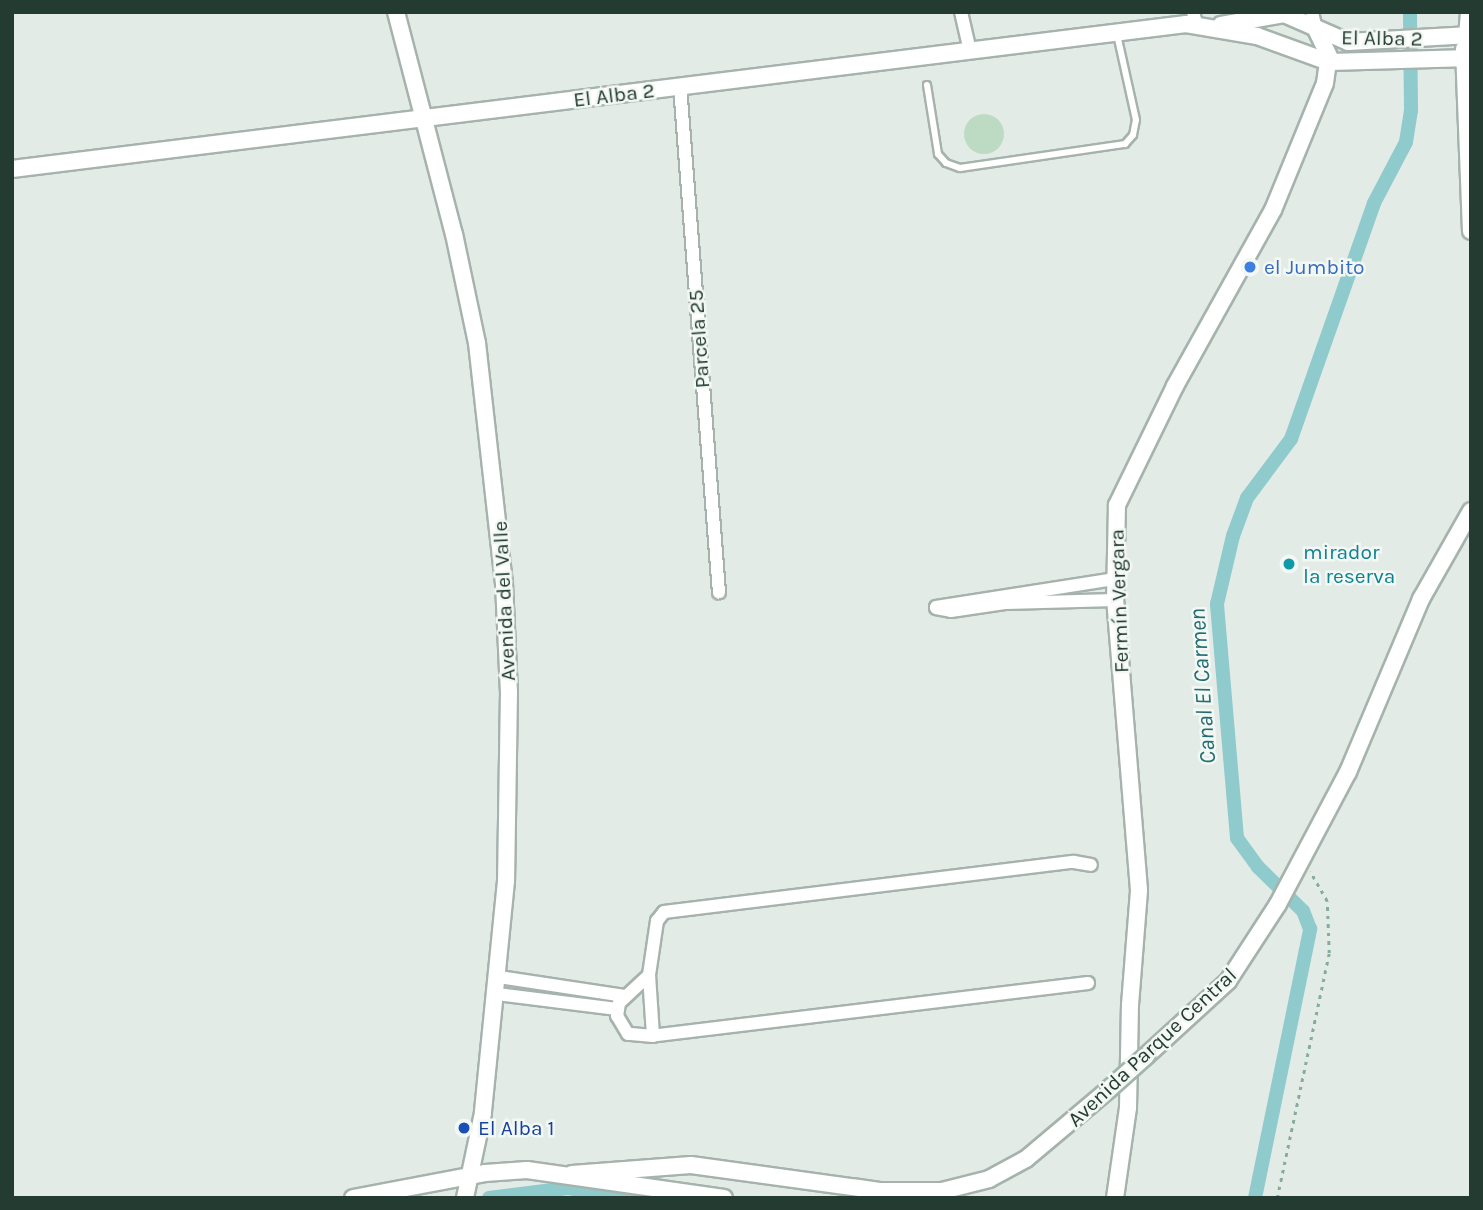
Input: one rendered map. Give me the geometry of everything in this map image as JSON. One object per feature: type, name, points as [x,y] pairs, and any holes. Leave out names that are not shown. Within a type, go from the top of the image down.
[{"type":"street","name":"Avenida del Valle","points":[[396,12],[424,117],[477,343],[500,533],[509,799],[499,977],[483,1113],[465,1198]]},
{"type":"street","points":[[961,12],[970,51]]},
{"type":"street","points":[[1467,12],[1471,231]]},
{"type":"street","name":"El Alba 2","points":[[1216,26],[1284,14],[1314,20],[1348,42],[1468,36]]},
{"type":"street","name":"El Alba 2","points":[[12,169],[1116,33],[1195,18],[1329,62],[1467,58]]},
{"type":"street","points":[[1314,20],[1329,62]]},
{"type":"street","name":"Fermín Vergara","points":[[1115,1198],[1128,1108],[1129,1005],[1139,890],[1115,600],[1115,522],[1125,484],[1273,210],[1329,62]]},
{"type":"street","name":"Parcela 25","points":[[680,86],[719,593]]},
{"type":"street","name":"Avenida Parque Central","points":[[572,1174],[691,1165],[881,1191],[942,1191],[989,1179],[1026,1159],[1110,1089],[1228,981],[1302,862],[1348,772],[1421,600],[1471,511]]},
{"type":"street","points":[[1114,579],[936,607],[951,611],[1006,604],[1115,600]]},
{"type":"street","points":[[653,1036],[649,975],[657,921],[664,912],[1078,862],[1091,864]]},
{"type":"street","points":[[649,975],[625,996],[617,1009],[624,1031],[653,1036],[1088,983]]},
{"type":"street","points":[[499,977],[625,996]]},
{"type":"street","points":[[497,994],[617,1009]]},
{"type":"street","points":[[354,1198],[469,1176],[514,1171],[572,1174],[724,1198]]},
{"type":"lane","points":[[927,85],[937,153],[946,163],[960,168],[1125,144],[1133,135],[1136,120],[1116,33]]},
{"type":"path","points":[[1277,1198],[1329,953],[1327,901],[1302,862]]},
{"type":"green space","points":[[984,114],[998,120],[1004,134],[998,148],[984,154],[970,148],[964,134],[970,120]]},
{"type":"waterway","name":"Canal El Carmen","points":[[1255,1198],[1310,929],[1303,911],[1258,867],[1237,838],[1217,604],[1233,536],[1247,498],[1291,439],[1374,203],[1406,142],[1411,110],[1410,12]]},
{"type":"waterway","points":[[489,1198],[568,1188],[630,1198]]},
{"type":"place","name":"el Jumbito","points":[[1250,267]]},
{"type":"place","name":"mirador la reserva","points":[[1289,564]]},
{"type":"place","name":"El Alba 1","points":[[464,1128]]}]
